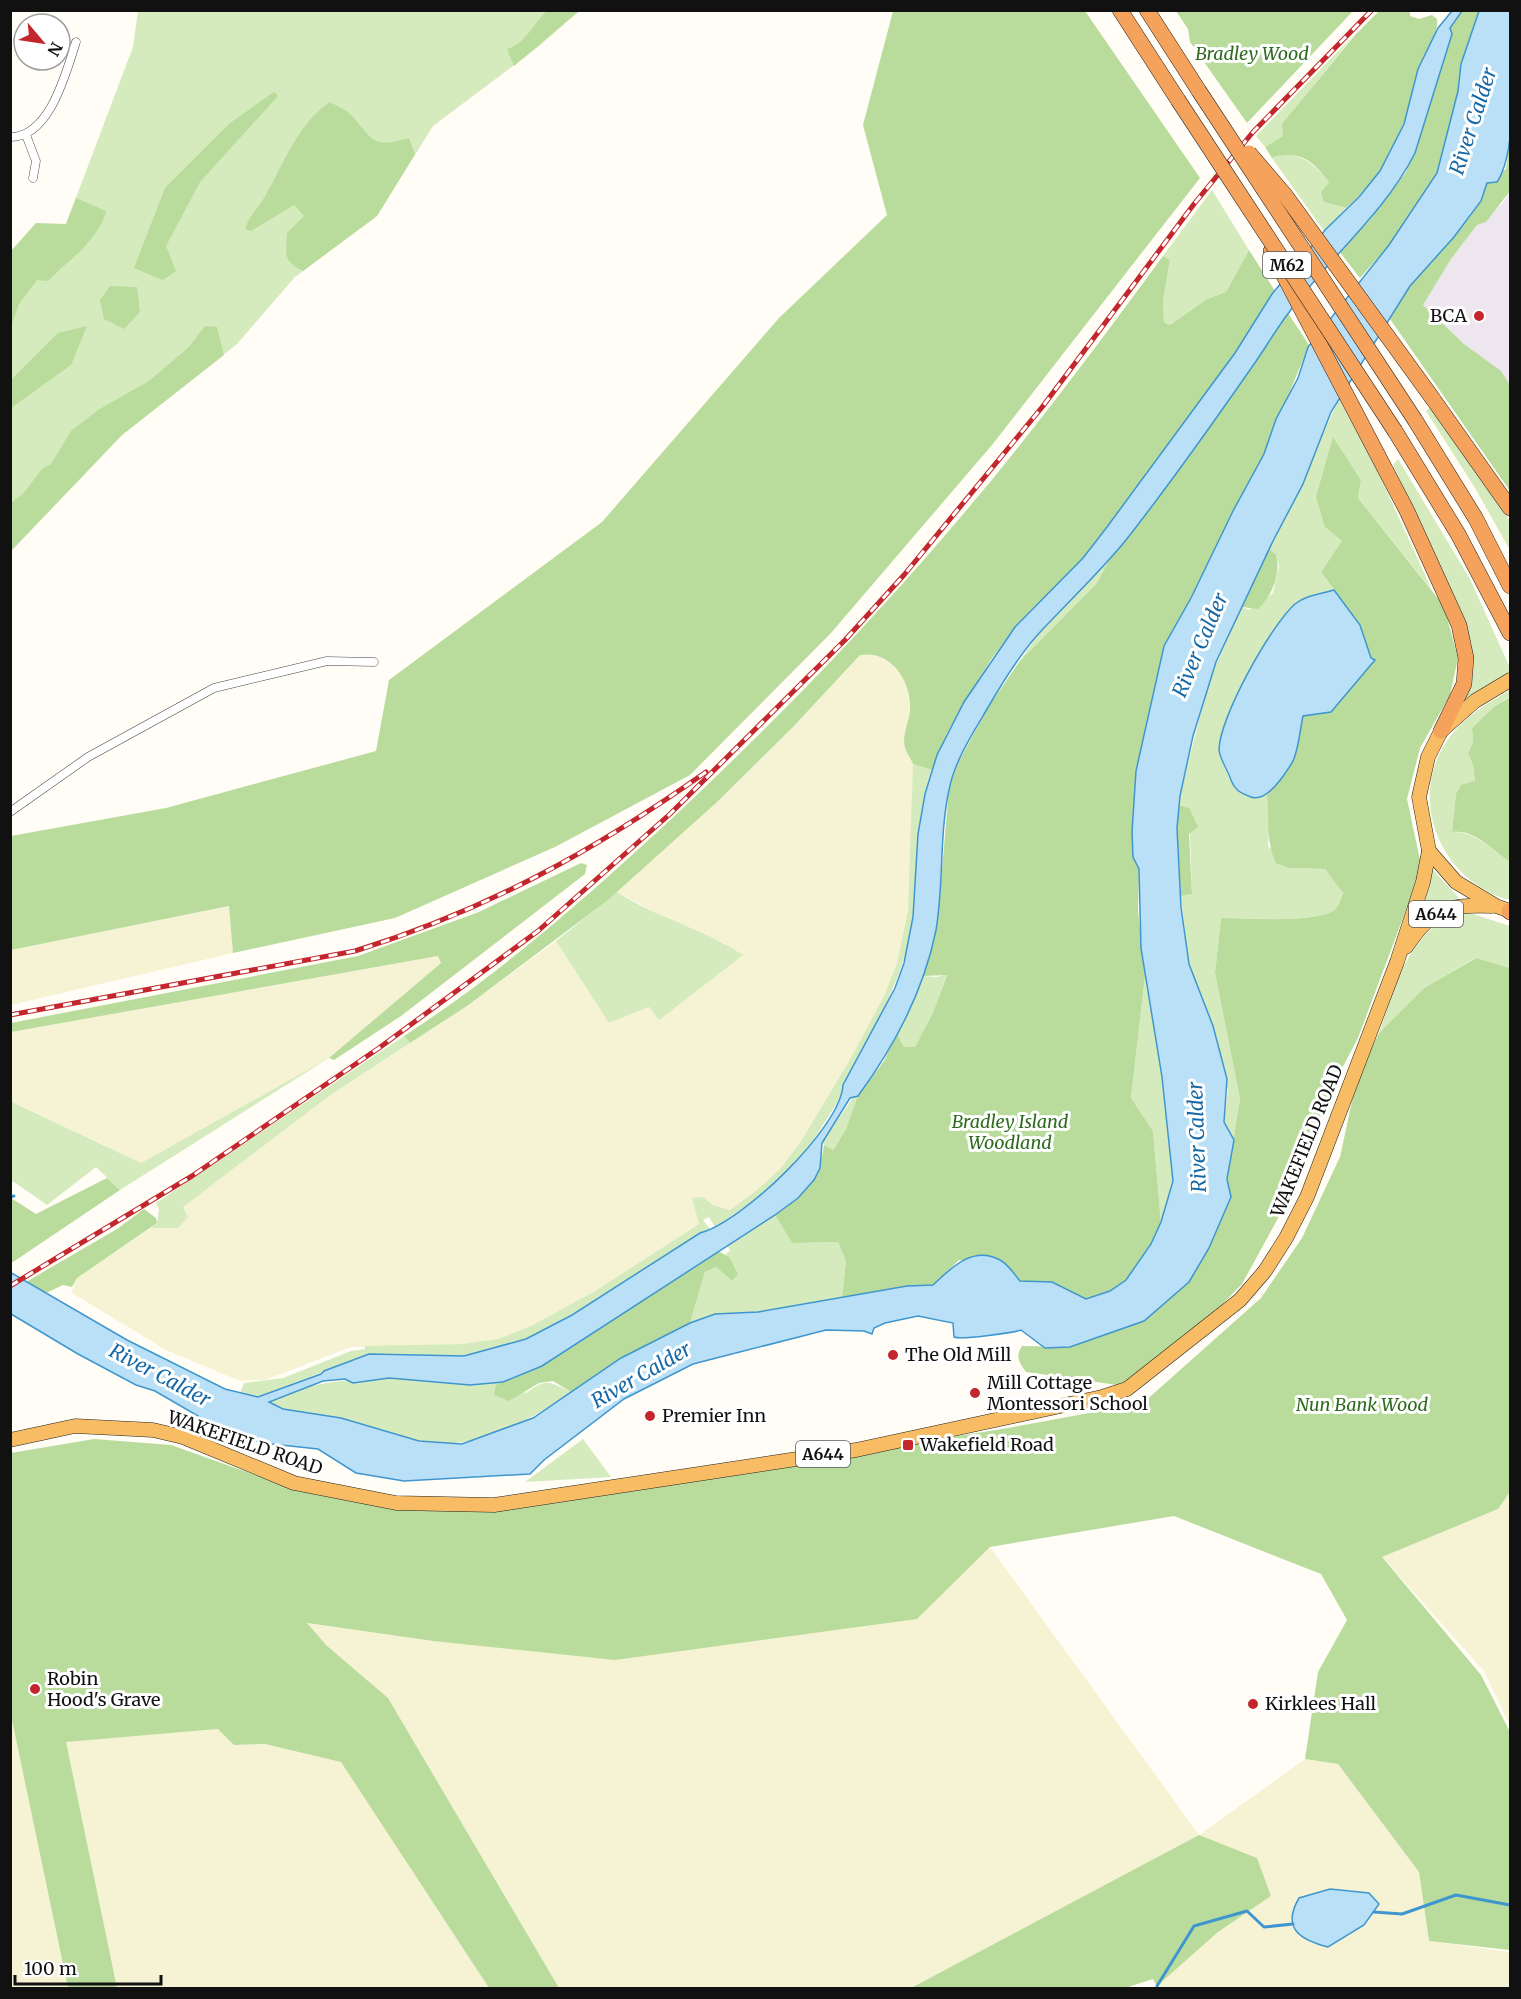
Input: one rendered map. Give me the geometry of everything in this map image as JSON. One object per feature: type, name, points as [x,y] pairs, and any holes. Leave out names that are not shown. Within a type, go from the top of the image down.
[{"type":"highway","name":"M62","points":[[1120,10],[1395,431],[1458,534],[1510,633]]},
{"type":"highway","name":"M62","points":[[1147,10],[1415,420],[1476,519],[1510,586]]},
{"type":"highway","points":[[1202,96],[1285,195],[1510,508]]},
{"type":"highway","points":[[1245,202],[1374,447],[1459,625],[1466,658],[1464,684],[1441,731]]},
{"type":"highway","name":"A644","points":[[1507,910],[1455,882],[1429,851],[1419,797],[1428,757],[1441,731],[1474,701],[1510,680]]},
{"type":"highway","name":"WAKEFIELD ROAD","points":[[10,1440],[75,1426],[153,1430],[183,1437],[294,1483],[396,1503],[494,1505],[856,1450],[1127,1389],[1240,1300],[1276,1255],[1307,1197],[1396,962],[1423,882],[1429,851]]},
{"type":"highway","name":"WAKEFIELD ROAD","points":[[1396,962],[1424,923],[1440,910],[1460,905],[1507,910]]},
{"type":"street","points":[[10,137],[26,135],[35,130],[48,114],[76,42]]},
{"type":"street","points":[[26,135],[36,161],[33,178]]},
{"type":"street","points":[[10,812],[88,757],[214,688],[327,661],[374,662]]},
{"type":"shaded area","points":[[1510,191],[1510,385],[1500,371],[1464,344],[1422,305],[1451,259],[1477,225],[1503,203]]},
{"type":"shaded area","points":[[872,653],[891,663],[906,679],[910,706],[904,744],[913,764],[911,890],[904,935],[897,963],[885,994],[852,1056],[801,1141],[781,1168],[757,1190],[730,1210],[713,1205],[703,1197],[693,1198],[699,1224],[595,1291],[531,1326],[498,1339],[461,1344],[351,1347],[265,1380],[240,1381],[166,1350],[72,1293],[76,1278],[151,1228],[178,1228],[182,1207],[228,1171],[329,1096],[467,1006],[556,941],[609,1023],[649,1007],[659,1019],[726,944],[677,924],[617,892],[716,803],[793,727],[860,655]]},
{"type":"shaded area","points":[[230,906],[233,953],[11,1005],[10,950]]},
{"type":"shaded area","points":[[438,956],[441,963],[329,1058],[141,1163],[11,1101],[10,1032]]},
{"type":"shaded area","points":[[1510,1492],[1510,1726],[1484,1671],[1382,1557],[1498,1509]]},
{"type":"shaded area","points":[[990,1547],[1199,1835],[1305,1759],[1338,1764],[1419,1872],[1429,1941],[1510,1952],[1510,1988],[1158,1988],[1153,1979],[1125,1988],[559,1988],[388,1698],[326,1645],[306,1623],[433,1641],[917,1619]]},
{"type":"shaded area","points":[[12,1719],[68,1988],[11,1988]]},
{"type":"shaded area","points":[[219,1729],[234,1745],[265,1744],[341,1761],[489,1988],[117,1988],[65,1742]]},
{"type":"green space","points":[[138,11],[579,11],[537,48],[433,126],[377,216],[295,277],[237,344],[122,435],[11,551],[11,292],[66,224],[133,47]]},
{"type":"green space","points":[[547,11],[579,11],[514,66],[507,49],[519,43]]},
{"type":"green space","points":[[893,11],[1085,11],[1200,178],[992,445],[831,633],[690,775],[555,847],[395,918],[233,953],[229,906],[11,950],[11,836],[166,808],[376,751],[389,680],[602,522],[779,318],[887,215],[863,125]]},
{"type":"green space","name":"Bradley Wood","points":[[1176,11],[1353,11],[1247,123],[1190,42],[1188,29]]},
{"type":"green space","points":[[1379,11],[1410,11],[1410,16],[1419,19],[1432,15],[1437,19],[1436,31],[1419,66],[1405,118],[1393,148],[1373,180],[1346,208],[1324,202],[1321,192],[1329,183],[1312,163],[1290,155],[1272,158],[1265,147],[1283,136],[1282,124],[1355,35]]},
{"type":"green space","points":[[1462,11],[1479,11],[1461,64],[1458,91],[1437,173],[1389,245],[1360,278],[1339,251],[1370,220],[1406,172],[1452,34],[1449,28]]},
{"type":"green space","points":[[1354,35],[1293,111],[1284,136],[1265,147],[1256,136]]},
{"type":"green space","points":[[274,92],[278,96],[200,182],[166,246],[176,271],[163,280],[134,268],[165,188],[230,123]]},
{"type":"green space","points":[[330,102],[348,112],[368,135],[379,142],[386,143],[409,138],[415,154],[377,216],[303,271],[288,260],[286,252],[287,233],[304,216],[294,205],[251,231],[245,229],[300,133]]},
{"type":"green space","points":[[1510,140],[1510,191],[1486,222],[1477,225],[1451,259],[1423,305],[1464,344],[1501,371],[1510,385],[1510,491],[1390,319],[1412,284],[1466,222],[1483,196],[1487,183],[1506,169]]},
{"type":"green space","points":[[1286,153],[1305,160],[1325,177],[1329,183],[1324,202],[1346,208],[1324,231],[1272,158]]},
{"type":"green space","points":[[1212,190],[1249,250],[1226,292],[1207,299],[1170,325],[1164,322],[1163,301],[1170,260],[1163,256]]},
{"type":"green space","points":[[76,198],[106,211],[97,232],[48,281],[37,280],[19,304],[11,327],[11,251],[36,223],[66,224]]},
{"type":"green space","points":[[1249,250],[1275,291],[1235,353],[1107,527],[1083,558],[1015,627],[990,661],[947,733],[932,770],[913,764],[905,747],[904,737],[910,704],[906,684],[901,675],[888,661],[880,657],[860,655],[793,727],[716,803],[608,900],[467,1006],[410,1043],[404,1036],[513,957],[615,870],[716,777],[818,675],[916,569],[1004,465],[1163,256],[1170,260],[1163,301],[1164,322],[1170,325],[1207,299],[1226,292]]},
{"type":"green space","points":[[110,286],[137,287],[140,312],[124,329],[104,319],[100,300]]},
{"type":"green space","name":"Bradley Island Woodland","points":[[1288,313],[1309,345],[1264,454],[1233,511],[1191,598],[1164,645],[1136,771],[1133,857],[1139,869],[1138,910],[1145,976],[1131,1098],[1153,1131],[1161,1223],[1151,1244],[1126,1280],[1110,1291],[1086,1299],[1052,1282],[1020,1281],[1009,1267],[959,1260],[933,1285],[907,1286],[842,1298],[846,1261],[838,1242],[792,1243],[775,1215],[808,1186],[818,1168],[824,1145],[833,1150],[846,1129],[858,1096],[884,1061],[897,1034],[904,1047],[915,1047],[933,1013],[947,975],[923,976],[929,955],[941,882],[949,788],[959,761],[989,706],[1019,662],[1097,583],[1108,562],[1186,461]]},
{"type":"green space","points":[[87,326],[71,365],[11,408],[11,380],[58,333]]},
{"type":"green space","points":[[205,326],[217,327],[224,355],[122,435],[11,551],[11,503],[23,494],[42,469],[51,464],[71,431],[98,410],[149,381],[188,348]]},
{"type":"green space","points":[[1339,399],[1372,459],[1432,590],[1358,498],[1361,480],[1333,438],[1325,527],[1343,541],[1321,572],[1334,590],[1303,599],[1278,627],[1238,693],[1227,716],[1219,750],[1223,765],[1235,789],[1267,795],[1270,815],[1268,846],[1289,868],[1325,869],[1343,892],[1335,909],[1331,912],[1308,918],[1221,918],[1215,973],[1240,1099],[1234,1140],[1224,1122],[1228,1090],[1213,1026],[1189,964],[1181,896],[1192,894],[1189,808],[1179,805],[1180,796],[1209,680],[1242,607],[1249,610],[1273,593],[1279,566],[1276,554],[1269,549]]},
{"type":"green space","points":[[1431,407],[1510,521],[1510,550],[1475,488],[1426,411]]},
{"type":"green space","points":[[1333,437],[1361,480],[1358,498],[1444,606],[1458,658],[1450,695],[1420,748],[1407,799],[1420,860],[1416,883],[1358,1038],[1337,1078],[1277,1220],[1242,1284],[1212,1315],[1131,1379],[1117,1385],[1026,1372],[1019,1359],[1022,1346],[1070,1347],[1144,1321],[1189,1282],[1231,1197],[1227,1180],[1240,1099],[1215,973],[1221,918],[1307,918],[1331,912],[1343,893],[1325,869],[1289,868],[1276,863],[1269,838],[1267,795],[1293,760],[1303,716],[1375,660],[1371,659],[1360,625],[1321,572],[1342,541],[1325,527],[1316,497]]},
{"type":"green space","points":[[1398,459],[1470,579],[1510,668],[1510,674],[1465,700],[1473,674],[1472,645],[1452,593],[1393,465]]},
{"type":"green space","points":[[1269,549],[1276,554],[1277,561],[1272,590],[1258,609],[1242,607]]},
{"type":"green space","points":[[1108,562],[1097,583],[1019,662],[1040,632]]},
{"type":"green space","points":[[1510,690],[1510,696],[1495,706],[1472,728],[1473,742],[1468,753],[1473,765],[1475,782],[1456,794],[1452,832],[1476,838],[1510,862],[1510,900],[1486,890],[1465,876],[1449,857],[1437,835],[1431,811],[1430,786],[1436,761],[1455,730],[1477,711]]},
{"type":"green space","points":[[1510,697],[1510,862],[1476,837],[1461,832],[1452,832],[1456,794],[1461,785],[1475,781],[1473,765],[1468,753],[1473,742],[1472,728],[1495,706]]},
{"type":"green space","points":[[913,764],[932,770],[922,807],[913,920],[902,964],[885,1005],[843,1085],[843,1093],[806,1152],[756,1199],[715,1227],[709,1217],[703,1220],[710,1229],[700,1233],[572,1314],[526,1339],[464,1356],[361,1357],[258,1397],[240,1393],[244,1383],[283,1378],[351,1351],[365,1349],[365,1346],[461,1344],[498,1339],[531,1326],[595,1291],[699,1224],[692,1198],[703,1197],[713,1205],[730,1210],[781,1168],[801,1141],[852,1056],[885,994],[897,963],[908,911]]},
{"type":"green space","points":[[1179,805],[1189,808],[1198,827],[1189,834],[1192,894],[1181,896],[1177,828]]},
{"type":"green space","points":[[581,863],[587,865],[585,874],[401,1016],[334,1060],[329,1058],[441,963],[438,956],[11,1032],[11,1023],[358,956],[479,912]]},
{"type":"green space","points":[[1433,870],[1459,898],[1436,905],[1418,918]]},
{"type":"green space","points":[[617,892],[743,955],[659,1020],[649,1007],[609,1023],[556,941]]},
{"type":"green space","points":[[1470,913],[1510,926],[1510,968],[1475,958],[1424,988],[1379,1033],[1399,976],[1419,942],[1433,928],[1450,918]]},
{"type":"green space","name":"Nun Bank Wood","points":[[1476,958],[1510,968],[1510,1492],[1498,1509],[1382,1557],[1481,1675],[1510,1732],[1510,1950],[1429,1941],[1419,1872],[1338,1764],[1305,1759],[1318,1672],[1347,1620],[1321,1574],[1174,1516],[990,1547],[917,1619],[615,1660],[433,1641],[307,1623],[326,1645],[388,1698],[559,1988],[489,1988],[341,1762],[265,1744],[234,1745],[218,1729],[66,1742],[117,1988],[68,1988],[12,1720],[11,1722],[11,1453],[94,1439],[171,1445],[300,1491],[424,1510],[508,1508],[1008,1428],[1143,1403],[1261,1298],[1302,1238],[1340,1157],[1357,1078],[1379,1033],[1424,988]]},
{"type":"green space","points":[[947,974],[933,1014],[915,1047],[904,1047],[897,1034],[923,976],[937,977]]},
{"type":"green space","points":[[1145,976],[1162,1077],[1172,1160],[1173,1181],[1161,1222],[1153,1131],[1131,1098]]},
{"type":"green space","points":[[404,1036],[410,1043],[329,1096],[183,1207],[188,1217],[178,1228],[151,1228],[157,1223],[159,1209],[156,1203]]},
{"type":"green space","points":[[329,1058],[120,1190],[96,1167],[47,1205],[11,1180],[10,1101],[141,1163]]},
{"type":"green space","points":[[854,1096],[859,1097],[846,1129],[832,1151],[822,1143]]},
{"type":"green space","points":[[107,1178],[120,1190],[13,1262],[11,1260],[11,1198],[36,1214]]},
{"type":"green space","points":[[144,1209],[156,1218],[157,1223],[77,1278],[72,1287],[63,1285],[44,1294],[26,1282],[117,1229]]},
{"type":"green space","points":[[775,1215],[792,1243],[838,1242],[846,1261],[842,1298],[758,1312],[715,1314],[690,1323],[705,1272],[716,1267],[732,1281],[729,1257],[725,1255],[730,1250],[727,1245]]},
{"type":"green space","points":[[718,1251],[729,1257],[738,1274],[732,1281],[716,1267],[705,1272],[690,1323],[621,1358],[571,1392],[553,1381],[539,1383],[509,1401],[494,1395],[496,1385],[636,1305]]},
{"type":"green space","points":[[389,1378],[470,1385],[503,1382],[496,1385],[526,1393],[539,1385],[548,1383],[571,1392],[518,1424],[499,1432],[480,1439],[440,1444],[419,1441],[349,1420],[284,1410],[268,1402],[297,1390],[327,1383]]},
{"type":"green space","points":[[583,1439],[611,1477],[525,1482]]},
{"type":"green space","points":[[1199,1835],[1257,1858],[1271,1896],[1218,1932],[1157,1986],[1153,1979],[1125,1988],[911,1988]]},
{"type":"water","name":"River Calder","points":[[1452,11],[1462,11],[1450,28],[1452,34],[1415,153],[1403,175],[1373,215],[1290,311],[1206,433],[1126,540],[1028,647],[1001,685],[966,745],[949,790],[936,930],[924,974],[906,1017],[884,1058],[858,1096],[850,1098],[822,1143],[820,1168],[814,1180],[798,1198],[775,1215],[542,1366],[503,1382],[470,1385],[389,1378],[353,1383],[345,1379],[323,1381],[269,1402],[283,1409],[341,1418],[419,1441],[462,1444],[533,1418],[621,1358],[690,1323],[715,1314],[758,1312],[907,1286],[933,1285],[963,1260],[981,1255],[1003,1262],[1020,1281],[1052,1282],[1086,1299],[1110,1291],[1126,1280],[1151,1244],[1161,1222],[1173,1181],[1162,1077],[1141,948],[1139,869],[1133,857],[1132,832],[1136,771],[1164,646],[1264,454],[1276,419],[1298,378],[1308,347],[1389,245],[1437,173],[1458,91],[1461,64],[1479,11],[1510,11],[1512,100],[1509,147],[1504,167],[1497,182],[1487,183],[1481,201],[1454,237],[1410,286],[1331,412],[1303,484],[1273,541],[1216,662],[1193,736],[1180,796],[1177,828],[1181,907],[1189,964],[1213,1026],[1227,1079],[1224,1122],[1234,1140],[1227,1179],[1231,1197],[1209,1248],[1189,1282],[1144,1321],[1070,1347],[1045,1348],[1021,1330],[976,1337],[954,1337],[953,1323],[918,1316],[885,1323],[874,1328],[872,1334],[864,1331],[826,1330],[693,1364],[624,1399],[544,1460],[530,1474],[404,1481],[356,1473],[318,1449],[262,1443],[210,1423],[155,1391],[136,1385],[78,1354],[11,1314],[10,1272],[127,1340],[225,1389],[258,1397],[369,1354],[464,1356],[526,1339],[572,1315],[700,1233],[718,1226],[763,1193],[808,1148],[826,1125],[838,1103],[843,1085],[895,988],[904,963],[913,917],[918,834],[925,794],[937,755],[964,702],[1015,627],[1083,558],[1107,527],[1235,353],[1272,294],[1326,229],[1359,197],[1380,171],[1404,124],[1418,69],[1438,28]]},
{"type":"water","points":[[1334,590],[1360,625],[1371,658],[1375,660],[1331,712],[1303,716],[1295,756],[1286,773],[1263,796],[1257,798],[1247,796],[1234,786],[1219,750],[1221,735],[1237,695],[1260,651],[1295,604],[1313,595]]},
{"type":"water","points":[[1330,1889],[1369,1893],[1379,1904],[1364,1925],[1328,1947],[1302,1937],[1293,1925],[1292,1918],[1299,1898]]},
{"type":"waterway","points":[[10,1197],[14,1196]]},
{"type":"waterway","points":[[1374,1912],[1402,1914],[1456,1895],[1510,1905]]},
{"type":"waterway","points":[[1157,1986],[1194,1926],[1247,1911],[1264,1927],[1293,1924]]},
{"type":"railway","points":[[10,1286],[192,1176],[379,1048],[538,931],[670,814],[845,640],[904,575],[1043,406],[1194,204],[1253,132],[1372,10]]},
{"type":"railway","points":[[10,1015],[355,951],[403,935],[495,897],[581,853],[706,772]]},
{"type":"place","name":"BCA","points":[[1479,316]]},
{"type":"place","name":"The Old Mill","points":[[893,1355]]},
{"type":"place","name":"Mill Cottage Montessori School","points":[[975,1393]]},
{"type":"place","name":"Premier Inn","points":[[650,1416]]},
{"type":"place","name":"Wakefield Road","points":[[908,1445]]},
{"type":"place","name":"Robin Hood's Grave","points":[[35,1689]]},
{"type":"place","name":"Kirklees Hall","points":[[1253,1704]]}]
